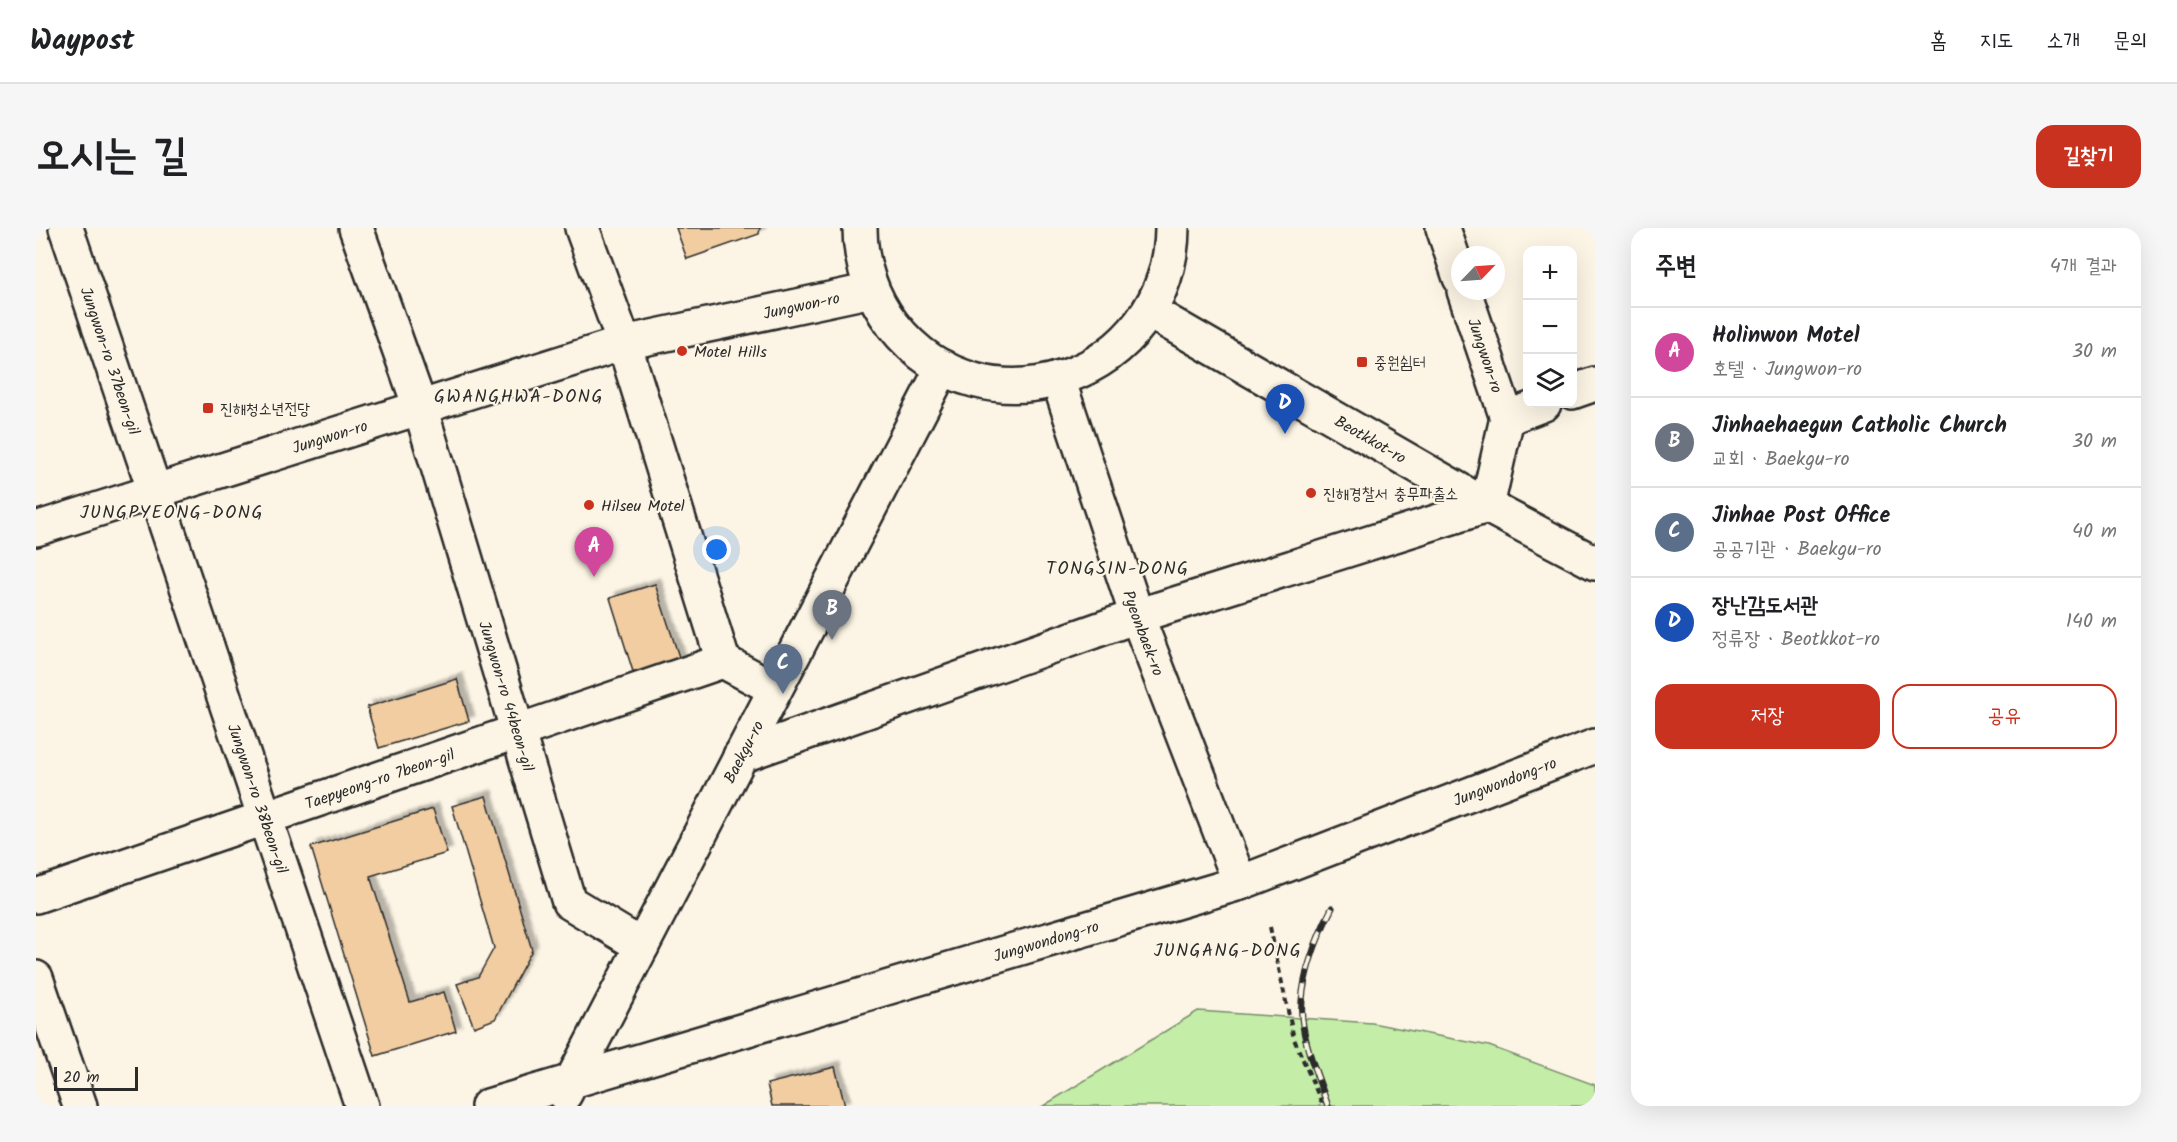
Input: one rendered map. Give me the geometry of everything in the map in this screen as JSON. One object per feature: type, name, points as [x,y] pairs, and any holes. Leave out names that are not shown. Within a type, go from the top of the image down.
[{"type":"street","name":"Jungwon-ro 37beon-gil","points":[[66,228],[154,491]]},
{"type":"street","name":"Jungwon-ro 44beon-gil","points":[[356,228],[420,408],[569,902],[642,946]]},
{"type":"street","points":[[582,228],[624,343],[723,661],[775,689]]},
{"type":"street","points":[[860,228],[864,266],[872,290],[883,312],[903,337],[922,354],[943,367],[965,376],[996,384],[1027,385],[1058,380],[1082,371],[1110,354],[1134,331],[1149,311],[1165,277],[1170,255],[1172,228]]},
{"type":"street","points":[[1443,228],[1451,252]]},
{"type":"street","name":"Jungwon-ro","points":[[36,529],[624,343],[872,290]]},
{"type":"street","name":"Jungwon-ro","points":[[1467,300],[1507,418]]},
{"type":"street","name":"Beotkkot-ro","points":[[1149,311],[1487,506],[1595,563]]},
{"type":"street","name":"Baekgu-ro","points":[[565,1094],[943,367]]},
{"type":"street","name":"Pyeonbaek-ro","points":[[1058,380],[1137,616],[1240,882]]},
{"type":"street","points":[[1577,390],[1595,384]]},
{"type":"street","points":[[740,756],[1137,616],[1487,506],[1507,418],[1533,408]]},
{"type":"street","name":"Jungwon-ro 38beon-gil","points":[[154,491],[362,1106]]},
{"type":"street","name":"Taepyeong-ro 7beon-gil","points":[[36,896],[723,661]]},
{"type":"street","name":"Jungwondong-ro","points":[[488,1106],[565,1094],[1240,882],[1595,746]]},
{"type":"street","points":[[36,978],[80,1106]]},
{"type":"path","points":[[1270,927],[1294,1039],[1323,1106]]},
{"type":"green space","points":[[1198,1011],[1372,1023],[1489,1046],[1595,1085],[1595,1106],[1043,1106]]},
{"type":"building","points":[[676,228],[760,228],[759,234],[687,259]]},
{"type":"building","points":[[655,584],[681,663],[635,678],[610,598]]},
{"type":"building","points":[[457,679],[469,721],[379,748],[367,707]]},
{"type":"building","points":[[486,796],[532,950],[495,1019],[474,1027],[457,984],[478,977],[494,948],[452,806]]},
{"type":"building","points":[[433,809],[447,853],[370,876],[410,1002],[444,992],[456,1031],[375,1056],[311,847]]},
{"type":"building","points":[[835,1067],[845,1106],[772,1106],[767,1084]]},
{"type":"railway","points":[[1328,1106],[1306,1040],[1302,1004],[1310,962],[1332,908]]},
{"type":"place","name":"Motel Hills","points":[[682,351]]},
{"type":"place","name":"중원쉼터","points":[[1362,362]]},
{"type":"place","name":"진해청소년전당","points":[[208,408]]},
{"type":"place","name":"장난감도서관","points":[[1285,434]]},
{"type":"place","name":"진해경찰서 충무파출소","points":[[1311,493]]},
{"type":"place","name":"Hilseu Motel","points":[[589,505]]},
{"type":"place","name":"Holinwon Motel","points":[[594,577]]},
{"type":"place","name":"Jinhaehaegun Catholic Church","points":[[832,640]]},
{"type":"place","name":"Jinhae Post Office","points":[[783,694]]},
{"type":"district","name":"GWANGHWA-DONG","points":[[519,396]]},
{"type":"district","name":"JUNGPYEONG-DONG","points":[[172,512]]},
{"type":"district","name":"TONGSIN-DONG","points":[[1118,568]]},
{"type":"district","name":"JUNGANG-DONG","points":[[1228,950]]}]
